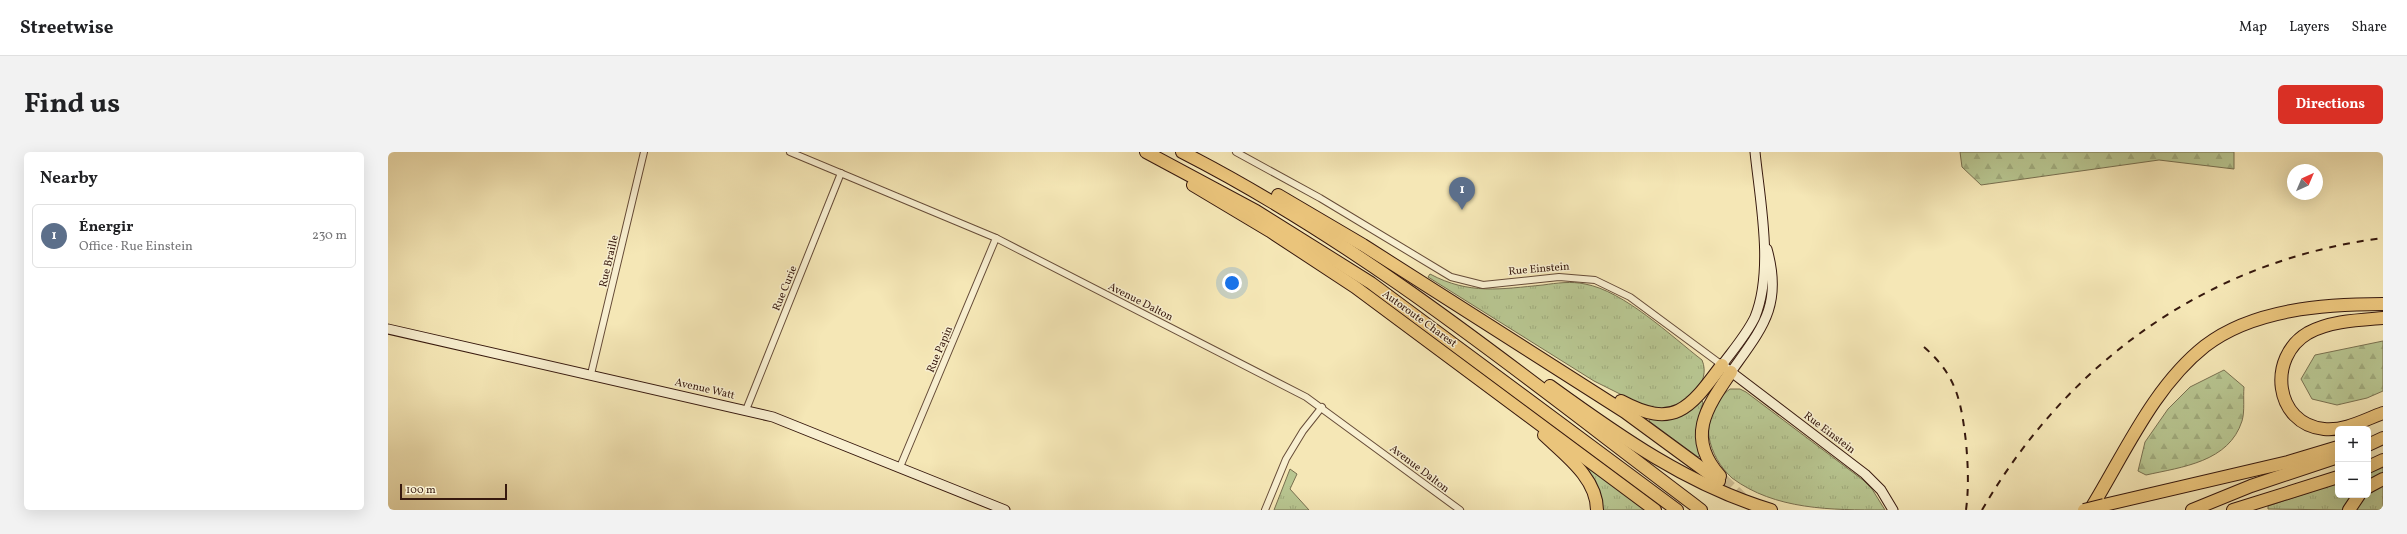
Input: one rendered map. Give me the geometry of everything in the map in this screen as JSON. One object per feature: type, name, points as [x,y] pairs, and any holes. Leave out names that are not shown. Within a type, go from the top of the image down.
[{"type":"highway","points":[[1142,152],[1183,180],[1238,211],[1313,259],[1462,366],[1655,510]]},
{"type":"highway","name":"Autoroute Charest","points":[[1146,152],[1250,207],[1366,279],[1450,339],[1677,510]]},
{"type":"highway","name":"Autoroute Charest","points":[[1182,152],[1302,219],[1404,285],[1701,510]]},
{"type":"highway","points":[[1204,163],[1260,186],[1324,222],[1550,364],[1651,430],[1720,480],[1706,453],[1703,429],[1708,406],[1727,369]]},
{"type":"highway","points":[[1404,285],[1448,312],[1648,454],[1700,483],[1771,510]]},
{"type":"highway","points":[[2090,510],[2155,403],[2176,375],[2206,346],[2244,325],[2274,316],[2342,306],[2383,304]]},
{"type":"highway","points":[[2383,318],[2356,320],[2310,332],[2297,341],[2288,353],[2282,365],[2281,382],[2283,395],[2289,406],[2294,413],[2312,426],[2335,429],[2383,413]]},
{"type":"highway","points":[[1550,364],[1631,407],[1657,414],[1673,412],[1688,405],[1727,369]]},
{"type":"highway","points":[[1462,366],[1539,431],[1579,469],[1592,488],[1597,510]]},
{"type":"highway","points":[[2371,438],[2383,437]]},
{"type":"highway","points":[[2371,443],[2383,437]]},
{"type":"highway","points":[[2084,510],[2307,457],[2335,448]]},
{"type":"highway","points":[[2192,510],[2251,486],[2335,458]]},
{"type":"highway","points":[[2371,465],[2383,460]]},
{"type":"highway","points":[[2233,510],[2335,478]]},
{"type":"highway","points":[[2371,485],[2383,478]]},
{"type":"highway","points":[[2349,510],[2357,498]]},
{"type":"street","name":"Rue Braille","points":[[591,374],[644,152]]},
{"type":"street","name":"Avenue Dalton","points":[[790,152],[996,238],[1322,407],[1460,510]]},
{"type":"street","name":"Rue Einstein","points":[[1236,152],[1320,198],[1451,277],[1483,284],[1559,277],[1595,280],[1630,297],[1866,474],[1881,490],[1892,510]]},
{"type":"street","points":[[1727,369],[1757,310],[1762,287],[1765,242],[1755,152]]},
{"type":"street","name":"Rue Curie","points":[[746,410],[841,173]]},
{"type":"street","name":"Rue Papin","points":[[900,467],[996,238]]},
{"type":"street","name":"Avenue Watt","points":[[388,329],[591,374],[746,410],[786,421],[1005,510]]},
{"type":"street","points":[[1265,510],[1289,454],[1322,407]]},
{"type":"green space","points":[[1960,152],[2234,152],[2234,169],[2159,160],[1981,185],[1962,167]]},
{"type":"green space","points":[[1430,274],[1444,281],[1472,288],[1499,289],[1569,282],[1600,288],[1631,305],[1662,327],[1702,360],[1704,369],[1700,385],[1688,398],[1672,407],[1663,409],[1642,405],[1594,381],[1428,277]]},
{"type":"green space","points":[[2383,341],[2383,391],[2367,398],[2337,405],[2312,399],[2301,379],[2315,355]]},
{"type":"green space","points":[[2224,370],[2244,387],[2242,421],[2236,435],[2227,446],[2203,460],[2189,465],[2146,475],[2138,471],[2145,442],[2168,409],[2190,387]]},
{"type":"green space","points":[[1730,389],[1740,389],[1746,392],[1863,480],[1872,489],[1885,510],[1844,510],[1804,506],[1766,496],[1749,489],[1732,478],[1714,454],[1709,437],[1709,423],[1713,410],[1720,398]]},
{"type":"green space","points":[[1700,399],[1703,402],[1697,425],[1701,455],[1698,457],[1649,421],[1651,418]]},
{"type":"green space","points":[[1586,466],[1645,510],[1601,510],[1584,468]]},
{"type":"green space","points":[[2383,466],[2383,473],[2371,481],[2371,472]]},
{"type":"green space","points":[[1290,469],[1297,474],[1290,489],[1309,510],[1274,510]]},
{"type":"green space","points":[[2335,484],[2335,498],[2350,498],[2342,510],[2268,509],[2268,506]]},
{"type":"green space","points":[[2383,485],[2383,510],[2354,510],[2364,498],[2371,498],[2371,493]]},
{"type":"tunnel","points":[[1722,479],[1745,501]]},
{"type":"railway","points":[[1982,510],[2017,456],[2057,407],[2101,364],[2150,326],[2203,294],[2260,269],[2320,250],[2383,238]]},
{"type":"railway","points":[[1924,347],[1944,368],[1956,390],[1962,414],[1966,442],[1968,484],[1966,510]]},
{"type":"place","name":"Énergir","points":[[1462,210]]}]
